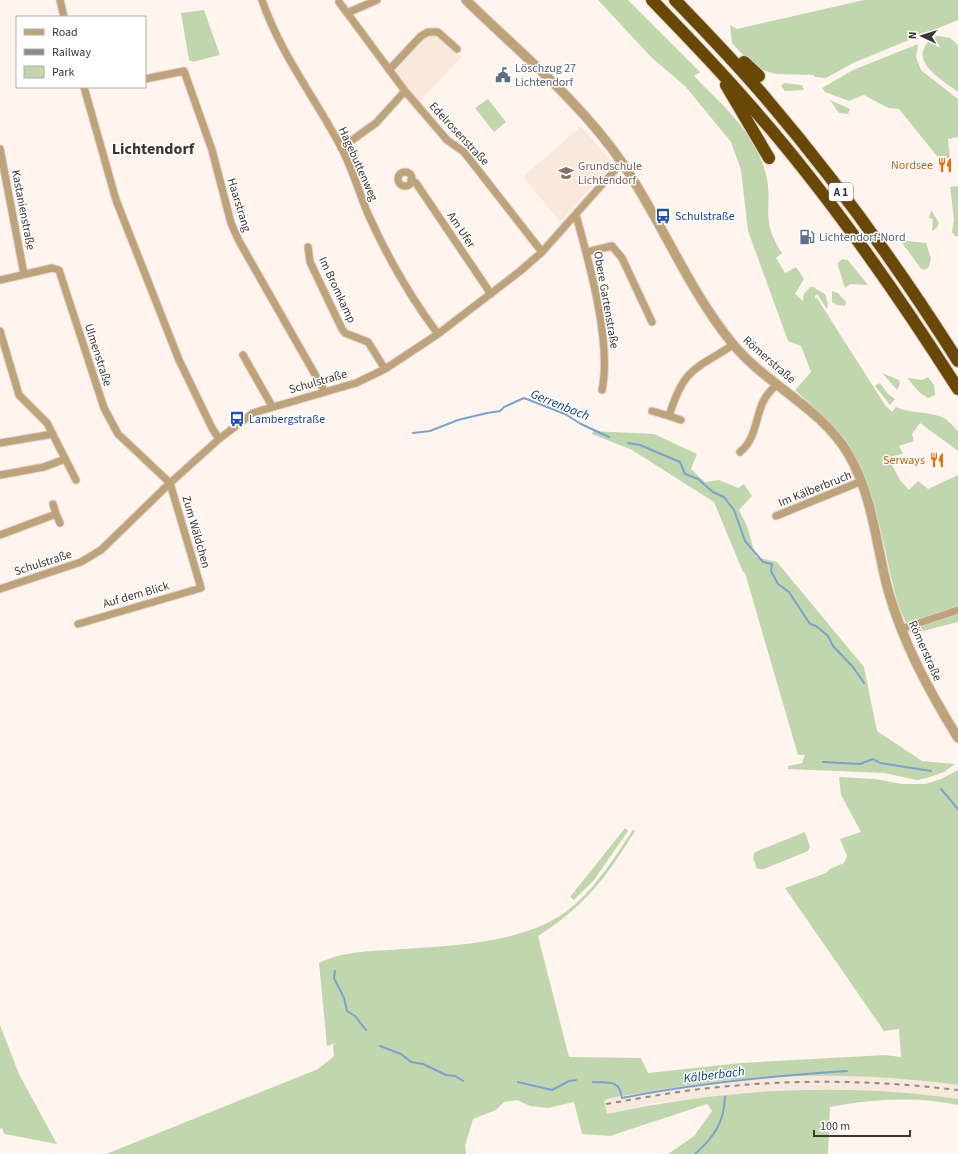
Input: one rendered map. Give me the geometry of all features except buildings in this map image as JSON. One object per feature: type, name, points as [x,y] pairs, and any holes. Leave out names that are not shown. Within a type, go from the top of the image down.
[{"type":"highway","name":"A 1","points":[[652,0],[749,104],[833,208],[891,286],[958,389]]},
{"type":"highway","name":"A 1","points":[[675,0],[770,102],[841,193],[910,288],[958,361]]},
{"type":"highway","points":[[708,35],[736,53],[759,76]]},
{"type":"highway","points":[[719,72],[769,158]]},
{"type":"street","points":[[60,0],[64,16]]},
{"type":"street","name":"Hagebuttenweg","points":[[262,0],[291,63],[318,105],[341,148],[369,214],[386,249],[420,310],[438,334]]},
{"type":"street","points":[[347,12],[377,0]]},
{"type":"street","name":"Römerstraße","points":[[466,0],[570,100],[622,162],[650,205],[712,316],[733,345],[755,366],[830,429],[849,454],[862,481],[869,503],[884,575],[901,629],[926,684],[958,738]]},
{"type":"street","name":"Edelrosenstraße","points":[[339,2],[405,91],[447,140],[464,152],[542,252]]},
{"type":"street","points":[[389,70],[422,36],[428,32],[438,32],[457,49]]},
{"type":"street","name":"Haarstrang","points":[[146,79],[184,71],[212,150],[231,223],[239,241],[325,392]]},
{"type":"street","points":[[86,88],[116,200],[179,360],[212,428],[219,439]]},
{"type":"street","points":[[341,148],[376,123],[405,91]]},
{"type":"street","name":"Kastanienstraße","points":[[0,149],[24,274]]},
{"type":"street","name":"Schulstraße","points":[[0,589],[81,562],[107,545],[170,483],[219,439],[253,413],[272,406],[356,383],[385,369],[438,334],[491,294],[542,252],[622,162]]},
{"type":"street","name":"Am Ufer","points":[[411,180],[416,183],[491,294]]},
{"type":"street","name":"Obere Gartenstraße","points":[[576,215],[587,252],[596,298],[604,353],[604,378],[602,390]]},
{"type":"street","points":[[587,252],[612,246],[622,258],[652,322]]},
{"type":"street","name":"Im Bromkamp","points":[[308,248],[310,262],[342,329],[345,332],[368,342],[385,369]]},
{"type":"street","name":"Ulmenstraße","points":[[0,280],[52,268],[59,270],[104,408],[111,424],[118,434],[170,483]]},
{"type":"street","points":[[0,331],[19,395],[23,401],[42,416],[53,434],[76,480]]},
{"type":"street","points":[[669,416],[679,389],[694,369],[733,345]]},
{"type":"street","points":[[242,355],[272,406]]},
{"type":"street","points":[[740,452],[745,448],[754,433],[762,403],[777,384]]},
{"type":"street","points":[[652,411],[681,420]]},
{"type":"street","points":[[0,443],[53,434]]},
{"type":"street","points":[[0,475],[44,467],[65,459]]},
{"type":"street","name":"Im Kälberbruch","points":[[776,516],[862,481]]},
{"type":"street","name":"Zum Wäldchen","points":[[170,483],[201,588]]},
{"type":"street","points":[[53,504],[60,523]]},
{"type":"street","points":[[0,535],[56,514]]},
{"type":"street","name":"Auf dem Blick","points":[[78,624],[201,588]]},
{"type":"street","points":[[901,629],[958,610]]},
{"type":"shaded area","points":[[436,35],[462,57],[419,102],[395,73],[395,70],[423,38]]},
{"type":"shaded area","name":"Grundschule Lichtendorf","points":[[581,126],[611,161],[609,168],[560,222],[523,177]]},
{"type":"shaded area","points":[[805,1075],[874,1076],[958,1085],[958,1099],[868,1091],[749,1092],[654,1103],[607,1114],[603,1100],[696,1083]]},
{"type":"green space","points":[[598,0],[628,0],[700,72],[694,76],[736,119],[745,131],[760,157],[768,183],[768,211],[771,230],[782,253],[776,258],[785,273],[796,267],[804,279],[795,294],[803,301],[804,294],[810,287],[813,287],[825,294],[828,304],[827,309],[817,294],[815,299],[817,298],[885,405],[892,412],[896,407],[908,411],[932,414],[944,418],[958,431],[958,451],[920,423],[912,434],[914,441],[899,446],[903,454],[888,457],[900,480],[909,490],[918,481],[928,489],[958,475],[958,622],[911,634],[897,601],[874,506],[861,470],[840,435],[795,390],[811,372],[801,346],[788,341],[748,231],[741,170],[731,142],[685,86],[652,58]]},
{"type":"green space","points":[[864,0],[958,0],[958,20],[853,63],[826,78],[815,77],[813,75],[776,74],[762,70],[745,57],[732,43],[730,25],[737,29]]},
{"type":"green space","points":[[204,10],[220,55],[193,62],[189,60],[181,13]]},
{"type":"green space","points":[[938,36],[950,38],[958,45],[958,92],[940,79],[928,68],[924,61],[923,55],[926,44]]},
{"type":"green space","points":[[918,44],[916,57],[921,70],[958,99],[958,137],[948,139],[950,158],[940,160],[899,109],[888,108],[864,95],[849,101],[825,92],[822,88],[853,70]]},
{"type":"green space","points":[[784,83],[802,85],[804,90],[785,91],[781,86]]},
{"type":"green space","points":[[488,99],[506,122],[494,132],[475,108]]},
{"type":"green space","points":[[830,100],[850,109],[848,114],[839,113]]},
{"type":"green space","points":[[958,186],[958,236],[956,237],[952,232],[954,219],[950,187]]},
{"type":"green space","points":[[931,210],[939,223],[937,228],[932,231],[933,219],[929,218]]},
{"type":"green space","points":[[900,240],[926,243],[931,258],[929,267],[925,270],[921,269]]},
{"type":"green space","points":[[842,259],[848,260],[868,285],[850,284],[845,288],[838,266],[838,263]]},
{"type":"green space","points":[[832,291],[838,293],[846,302],[845,306],[837,305],[832,302]]},
{"type":"green space","points":[[882,373],[899,380],[900,384],[897,390]]},
{"type":"green space","points":[[928,377],[934,385],[935,395],[928,398],[920,393],[907,378],[922,380]]},
{"type":"green space","points":[[880,383],[888,394],[895,399],[890,405],[875,386]]},
{"type":"green space","points":[[593,431],[654,434],[697,454],[691,469],[705,482],[719,480],[738,488],[744,484],[752,496],[739,510],[747,526],[756,557],[777,562],[864,667],[877,731],[922,761],[955,764],[944,772],[917,780],[884,773],[788,769],[788,766],[802,763],[805,755],[798,755],[745,573],[743,572],[714,502],[632,450],[592,434]]},
{"type":"green space","points":[[958,770],[958,1085],[846,1076],[772,1077],[697,1084],[625,1095],[604,1100],[607,1114],[650,1105],[694,1099],[782,1091],[870,1091],[914,1094],[958,1099],[958,1105],[926,1100],[878,1100],[830,1107],[828,1154],[668,1154],[694,1136],[712,1111],[707,1104],[610,1136],[582,1134],[574,1102],[548,1108],[530,1106],[517,1100],[504,1102],[496,1110],[473,1119],[465,1146],[466,1154],[106,1154],[318,1069],[334,1056],[333,1045],[336,1043],[327,1046],[319,963],[350,953],[448,946],[494,940],[536,928],[556,918],[582,898],[606,870],[633,830],[635,831],[614,863],[593,890],[569,914],[538,936],[569,1057],[641,1058],[648,1073],[741,1063],[885,1055],[901,1057],[899,1029],[884,1031],[785,888],[826,873],[830,869],[844,863],[847,856],[840,839],[861,832],[841,795],[839,777],[875,779],[902,784],[925,784],[941,779]]},
{"type":"green space","points":[[625,828],[628,831],[594,880],[574,900],[570,897]]},
{"type":"green space","points":[[805,832],[810,847],[808,851],[764,869],[757,869],[753,858],[755,852]]},
{"type":"green space","points":[[0,1025],[19,1074],[57,1144],[4,1134],[2,1128],[0,1129]]},
{"type":"waterway","name":"Gerrenbach","points":[[413,433],[430,431],[458,420],[500,411],[504,407],[524,398],[565,414],[581,424],[609,437]]},
{"type":"waterway","name":"Gerrenbach","points":[[628,443],[640,445],[680,462],[685,474],[698,479],[713,492],[724,497],[734,510],[745,541],[763,562],[772,564],[771,571],[778,584],[789,592],[810,624],[816,626],[828,636],[833,646],[853,667],[864,683]]},
{"type":"waterway","points":[[823,762],[860,764],[873,759],[880,763],[931,771]]},
{"type":"waterway","name":"Gerrenbach","points":[[941,789],[958,809]]},
{"type":"waterway","name":"Kälberbach","points":[[335,971],[334,978],[344,998],[347,1011],[355,1016],[366,1030]]},
{"type":"waterway","name":"Kälberbach","points":[[380,1046],[401,1054],[411,1062],[423,1064],[446,1075],[455,1076],[463,1081]]},
{"type":"waterway","name":"Kälberbach","points":[[593,1082],[613,1083],[619,1088],[622,1098],[678,1088],[734,1081],[847,1071]]},
{"type":"waterway","name":"Kälberbach","points":[[518,1082],[552,1090],[569,1081],[576,1080]]},
{"type":"waterway","points":[[695,1154],[708,1142],[717,1129],[723,1114],[725,1097]]},
{"type":"railway","points":[[606,1104],[715,1087],[788,1082],[873,1083],[958,1090]]},
{"type":"place","name":"Löschzug 27 Lichtendorf","points":[[503,75]]},
{"type":"place","name":"Nordsee","points":[[945,165]]},
{"type":"place","name":"Grundschule Lichtendorf","points":[[566,173]]},
{"type":"place","name":"Schulstraße","points":[[663,216]]},
{"type":"place","name":"Lichtendorf-Nord","points":[[807,237]]},
{"type":"place","name":"Lambergstraße","points":[[237,419]]},
{"type":"place","name":"Serways","points":[[937,460]]},
{"type":"district","name":"Lichtendorf","points":[[153,149]]}]
